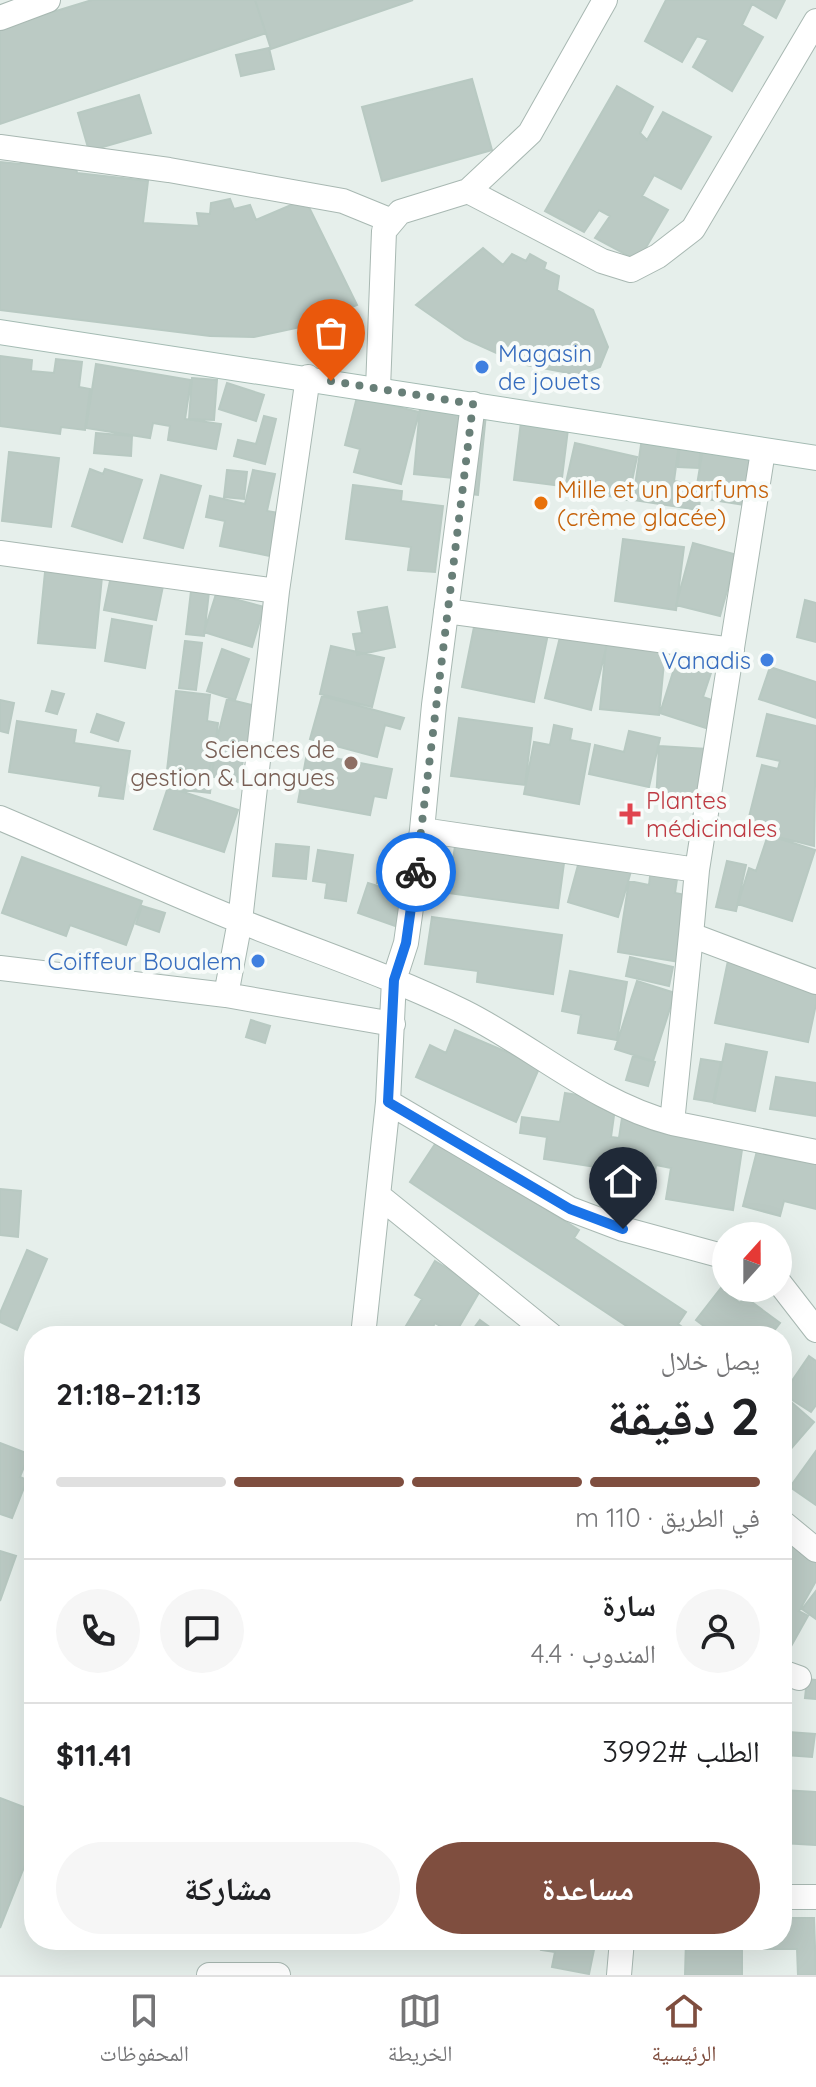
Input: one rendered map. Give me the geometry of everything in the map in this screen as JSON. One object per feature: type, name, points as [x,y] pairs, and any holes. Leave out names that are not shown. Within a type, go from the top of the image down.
[{"type":"street","points":[[0,18],[48,0]]},
{"type":"street","points":[[378,389],[384,231],[400,212],[468,191],[530,133],[605,0]]},
{"type":"street","points":[[468,191],[602,261],[631,270],[658,256],[693,229],[816,21]]},
{"type":"street","points":[[0,147],[169,170],[343,201],[392,221]]},
{"type":"street","points":[[0,332],[308,377],[816,458]]},
{"type":"street","points":[[226,995],[240,921],[277,591],[308,377]]},
{"type":"street","points":[[364,1326],[388,1102],[394,980],[406,943],[422,830],[473,404]]},
{"type":"street","points":[[672,1123],[697,870],[763,451]]},
{"type":"street","points":[[0,553],[277,591]]},
{"type":"street","points":[[446,611],[732,650]]},
{"type":"street","points":[[0,818],[240,921],[394,980],[467,1014],[587,1086],[646,1116],[816,1152]]},
{"type":"street","points":[[422,830],[697,870]]},
{"type":"street","points":[[691,935],[816,982]]},
{"type":"street","points":[[0,968],[226,995],[393,1024]]},
{"type":"street","points":[[388,1102],[570,1209],[623,1229],[712,1253]]},
{"type":"street","points":[[379,1196],[540,1326]]},
{"type":"street","points":[[792,1299],[816,1330]]},
{"type":"street","points":[[792,1530],[816,1550]]},
{"type":"street","points":[[792,1897],[816,1897]]},
{"type":"street","points":[[619,1975],[621,1950]]},
{"type":"street","points":[[209,1975],[278,1975]]},
{"type":"building","points":[[92,0],[255,0],[266,33],[0,124],[0,28]]},
{"type":"building","points":[[255,0],[413,0],[271,49]]},
{"type":"building","points":[[666,0],[785,0],[776,18],[752,4],[742,25],[763,37],[732,91],[693,67],[708,40],[697,36],[682,62],[645,41]]},
{"type":"building","points":[[269,48],[274,69],[241,76],[236,55]]},
{"type":"building","points":[[472,79],[492,150],[382,181],[362,107]]},
{"type":"building","points":[[617,86],[653,107],[640,133],[647,140],[663,112],[711,137],[681,189],[654,175],[642,196],[668,210],[638,261],[595,238],[610,216],[599,210],[584,232],[545,211]]},
{"type":"building","points":[[139,95],[151,133],[89,151],[78,113]]},
{"type":"building","points":[[22,161],[76,168],[77,173],[148,181],[143,223],[199,226],[197,213],[210,214],[211,203],[230,199],[234,209],[250,205],[256,220],[305,199],[357,305],[305,326],[254,337],[210,336],[0,310],[0,162],[20,164]]},
{"type":"building","points":[[483,248],[503,265],[512,254],[526,261],[530,254],[546,263],[544,269],[559,276],[557,290],[593,310],[608,347],[600,367],[579,375],[521,364],[465,339],[416,305]]},
{"type":"building","points":[[0,356],[32,360],[31,371],[54,373],[56,359],[82,362],[79,387],[90,389],[85,430],[61,427],[60,434],[0,426]]},
{"type":"building","points":[[96,364],[191,380],[185,419],[221,424],[216,449],[168,440],[170,426],[153,423],[150,438],[86,428]]},
{"type":"building","points":[[192,378],[217,380],[214,420],[189,419]]},
{"type":"building","points":[[227,383],[264,395],[256,421],[219,409]]},
{"type":"building","points":[[357,397],[419,412],[401,484],[354,472],[360,449],[345,445]]},
{"type":"building","points":[[420,407],[486,414],[478,495],[453,492],[454,478],[414,474]]},
{"type":"building","points":[[264,416],[276,419],[265,464],[234,456],[238,440],[256,444]]},
{"type":"building","points":[[521,422],[568,429],[561,486],[514,480]]},
{"type":"building","points":[[96,433],[132,436],[131,456],[94,453]]},
{"type":"building","points":[[642,438],[679,444],[674,481],[697,485],[704,442],[753,449],[745,505],[700,498],[699,510],[633,500]]},
{"type":"building","points":[[575,443],[637,457],[628,500],[565,487]]},
{"type":"building","points":[[680,443],[701,444],[699,468],[678,467]]},
{"type":"building","points":[[9,452],[59,458],[51,527],[2,521]]},
{"type":"building","points":[[90,469],[103,474],[105,469],[142,480],[122,542],[72,526]]},
{"type":"building","points":[[227,470],[247,472],[244,499],[224,497]]},
{"type":"building","points":[[253,470],[275,474],[267,511],[279,513],[270,556],[220,546],[225,521],[206,517],[210,496],[245,504]]},
{"type":"building","points":[[161,475],[201,486],[183,548],[144,538]]},
{"type":"building","points":[[353,485],[402,491],[401,501],[443,506],[435,572],[408,570],[411,547],[346,539]]},
{"type":"building","points":[[623,539],[684,547],[676,610],[615,601]]},
{"type":"building","points":[[693,543],[737,555],[720,616],[676,605]]},
{"type":"building","points":[[45,572],[102,577],[95,648],[38,643]]},
{"type":"building","points":[[111,576],[163,586],[156,620],[104,610]]},
{"type":"building","points":[[191,591],[209,592],[204,636],[186,634]]},
{"type":"building","points":[[216,594],[264,607],[252,647],[204,632]]},
{"type":"building","points":[[805,600],[816,603],[816,642],[797,637]]},
{"type":"building","points":[[387,607],[395,647],[357,655],[353,634],[362,633],[358,612]]},
{"type":"building","points":[[112,619],[152,626],[145,668],[105,661]]},
{"type":"building","points":[[499,624],[548,634],[534,702],[462,687],[474,627],[497,632]]},
{"type":"building","points":[[561,633],[607,644],[591,710],[545,698]]},
{"type":"building","points":[[185,641],[202,643],[196,690],[179,688]]},
{"type":"building","points":[[606,645],[665,652],[659,715],[600,709]]},
{"type":"building","points":[[331,646],[384,658],[372,707],[320,694]]},
{"type":"building","points":[[222,649],[249,659],[235,700],[207,691]]},
{"type":"building","points":[[680,650],[715,661],[703,697],[723,704],[715,731],[660,713]]},
{"type":"building","points":[[770,667],[816,682],[816,718],[759,699]]},
{"type":"building","points":[[52,691],[64,694],[57,714],[46,711]]},
{"type":"building","points":[[176,691],[210,695],[207,721],[218,723],[210,793],[165,788]]},
{"type":"building","points":[[322,696],[404,718],[400,729],[385,725],[377,757],[310,739]]},
{"type":"building","points":[[227,699],[256,706],[238,782],[208,775]]},
{"type":"building","points":[[0,700],[14,703],[8,733],[0,731]]},
{"type":"building","points":[[97,714],[124,723],[118,741],[91,732]]},
{"type":"building","points":[[767,714],[816,726],[814,846],[746,829],[762,765],[778,769],[780,761],[757,756]]},
{"type":"building","points":[[459,718],[532,728],[525,785],[451,776]]},
{"type":"building","points":[[17,721],[76,730],[74,743],[130,751],[123,799],[99,796],[101,786],[9,772]]},
{"type":"building","points":[[554,725],[572,729],[570,740],[590,744],[579,804],[524,794],[534,742],[550,745]]},
{"type":"building","points":[[629,731],[660,738],[649,787],[589,774],[595,745],[624,752]]},
{"type":"building","points":[[659,746],[707,749],[704,805],[656,802]]},
{"type":"building","points":[[307,753],[392,769],[386,798],[374,796],[370,815],[298,802]]},
{"type":"building","points":[[168,787],[238,810],[224,852],[154,829]]},
{"type":"building","points":[[457,833],[566,848],[558,908],[448,893]]},
{"type":"building","points":[[768,835],[815,850],[792,921],[738,904],[749,868],[756,871]]},
{"type":"building","points":[[584,843],[635,857],[618,917],[568,902]]},
{"type":"building","points":[[276,844],[309,847],[306,879],[273,876]]},
{"type":"building","points":[[318,850],[353,855],[346,901],[325,898],[327,883],[313,881]]},
{"type":"building","points":[[22,857],[142,901],[126,945],[70,925],[66,936],[2,913]]},
{"type":"building","points":[[727,861],[746,865],[736,911],[716,907]]},
{"type":"building","points":[[651,868],[678,872],[675,893],[691,896],[680,962],[618,952],[629,881],[649,885]]},
{"type":"building","points":[[378,872],[404,876],[403,886],[377,883]]},
{"type":"building","points":[[368,883],[409,896],[398,927],[358,913]]},
{"type":"building","points":[[142,906],[165,913],[159,932],[136,924]]},
{"type":"building","points":[[432,917],[562,935],[553,994],[477,982],[478,971],[425,964]]},
{"type":"building","points":[[730,951],[816,982],[816,1004],[808,1042],[715,1023]]},
{"type":"building","points":[[630,957],[673,967],[669,986],[626,976]]},
{"type":"building","points":[[570,971],[627,982],[617,1040],[578,1033],[581,1015],[562,1011]]},
{"type":"building","points":[[637,981],[675,993],[653,1061],[615,1049]]},
{"type":"building","points":[[251,1020],[270,1026],[265,1043],[246,1037]]},
{"type":"building","points":[[455,1030],[540,1066],[516,1122],[416,1077],[430,1045],[446,1053]]},
{"type":"building","points":[[726,1044],[767,1052],[755,1111],[714,1103]]},
{"type":"building","points":[[633,1056],[655,1062],[648,1086],[626,1080]]},
{"type":"building","points":[[701,1059],[721,1062],[713,1102],[694,1099]]},
{"type":"building","points":[[776,1077],[816,1083],[816,1116],[770,1109]]},
{"type":"building","points":[[565,1093],[616,1101],[611,1137],[619,1138],[622,1118],[743,1143],[733,1210],[666,1199],[671,1168],[656,1165],[654,1176],[544,1159],[547,1137],[520,1133],[522,1117],[560,1122]]},
{"type":"building","points":[[437,1141],[579,1230],[574,1238],[686,1312],[678,1324],[681,1326],[626,1326],[410,1182]]},
{"type":"building","points":[[758,1147],[816,1162],[816,1209],[784,1201],[780,1216],[743,1206]]},
{"type":"building","points":[[0,1189],[21,1191],[18,1237],[0,1235]]},
{"type":"building","points":[[27,1250],[47,1259],[17,1330],[0,1322],[0,1313]]},
{"type":"building","points":[[435,1261],[481,1289],[460,1326],[435,1323],[433,1326],[406,1326],[422,1299],[415,1295]]},
{"type":"building","points":[[712,1300],[712,1302],[752,1302],[780,1323],[778,1326],[704,1326],[696,1320]]},
{"type":"building","points":[[809,1356],[816,1361],[816,1405],[811,1412],[792,1400],[792,1381]]},
{"type":"building","points":[[792,1403],[814,1422],[792,1447]]},
{"type":"building","points":[[0,1443],[24,1452],[20,1477],[24,1479],[24,1488],[12,1518],[0,1514]]},
{"type":"building","points":[[816,1451],[816,1505],[792,1488]]},
{"type":"building","points":[[792,1542],[816,1555],[816,1581],[799,1611],[808,1616],[792,1645]]},
{"type":"building","points":[[0,1551],[16,1556],[0,1601]]},
{"type":"building","points":[[816,1591],[816,1619],[802,1609]]},
{"type":"building","points":[[807,1679],[816,1680],[816,1699],[805,1698]]},
{"type":"building","points":[[792,1732],[815,1734],[812,1757],[792,1755]]},
{"type":"building","points":[[792,1791],[816,1792],[816,1845],[792,1844]]},
{"type":"building","points":[[0,1798],[24,1807],[24,1867],[0,1928]]},
{"type":"building","points":[[792,1918],[814,1918],[816,1975],[798,1975],[797,1949],[792,1949]]},
{"type":"building","points":[[541,1950],[594,1950],[589,1974],[552,1967],[555,1952]]},
{"type":"building","points":[[686,1950],[742,1950],[742,1975],[685,1975]]},
{"type":"way so far","points":[[331,381],[473,404],[416,872]]},
{"type":"place","name":"Magasin de jouets","points":[[482,367]]},
{"type":"place","name":"Mille et un parfums (crème glacée)","points":[[541,503]]},
{"type":"place","name":"Vanadis","points":[[767,660]]},
{"type":"place","name":"Sciences de gestion & Langues","points":[[351,763]]},
{"type":"place","name":"Plantes médicinales","points":[[630,814]]},
{"type":"place","name":"Coiffeur Boualem","points":[[258,961]]},
{"type":"route","points":[[416,872],[406,943],[394,980],[388,1102],[570,1209],[623,1229]]}]
